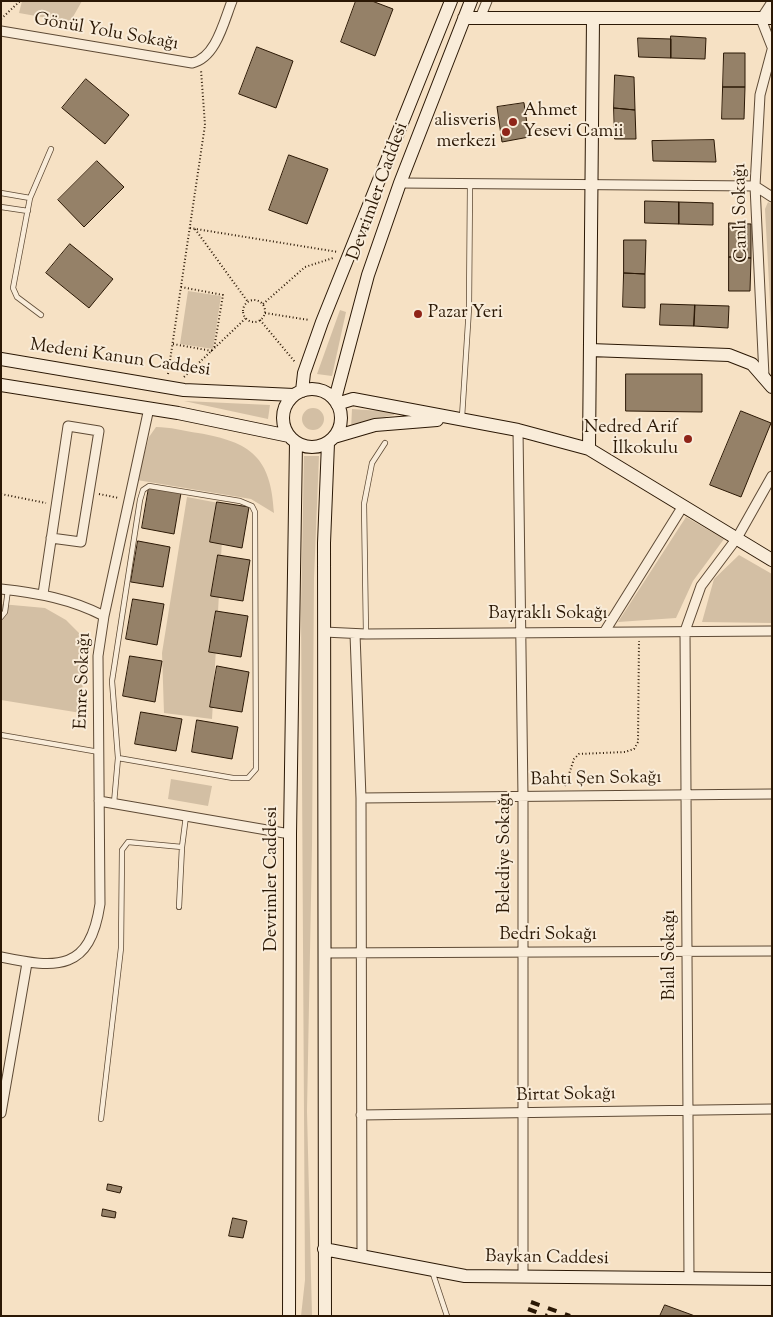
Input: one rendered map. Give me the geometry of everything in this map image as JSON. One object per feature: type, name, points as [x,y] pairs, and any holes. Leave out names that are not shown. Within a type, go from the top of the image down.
[{"type":"main road","name":"Devrimler Caddesi","points":[[298,393],[322,322],[451,1]]},
{"type":"main road","name":"Devrimler Caddesi","points":[[336,402],[368,275],[400,183],[471,1]]},
{"type":"main road","points":[[464,18],[766,19]]},
{"type":"main road","points":[[589,449],[593,19]]},
{"type":"main road","points":[[590,350],[729,355],[752,364],[768,382]]},
{"type":"main road","name":"Medeni Kanun Caddesi","points":[[1,359],[169,387],[298,393]]},
{"type":"main road","points":[[1,385],[149,408],[292,439],[312,448],[375,425],[457,419]]},
{"type":"main road","points":[[292,439],[285,428],[284,410],[298,393],[320,390],[336,402],[341,414],[341,423],[331,440],[324,543],[325,1316]]},
{"type":"main road","points":[[336,402],[353,399],[518,430],[589,449],[772,560]]},
{"type":"main road","name":"Devrimler Caddesi","points":[[289,1315],[292,439]]},
{"type":"main road","name":"Baykan Caddesi","points":[[324,1249],[465,1276],[772,1279]]},
{"type":"street","points":[[203,58],[216,40],[232,1]]},
{"type":"street","points":[[480,18],[487,1]]},
{"type":"street","points":[[766,19],[772,2]]},
{"type":"street","name":"Canlı Sokağı","points":[[766,19],[772,49],[760,95],[755,186],[768,382]]},
{"type":"street","name":"Gönül Yolu Sokağı","points":[[1,31],[184,63],[203,58]]},
{"type":"street","points":[[400,183],[591,183],[755,186],[772,197]]},
{"type":"street","points":[[768,382],[772,364]]},
{"type":"street","name":"Emre Sokağı","points":[[27,963],[54,965],[70,960],[79,954],[93,934],[100,904],[98,656],[104,616],[149,408]]},
{"type":"street","points":[[43,594],[51,538],[68,426],[99,431],[81,542],[51,538]]},
{"type":"street","name":"Belediye Sokağı","points":[[518,430],[523,797],[523,1276]]},
{"type":"street","name":"Bilal Sokağı","points":[[688,1278],[686,631],[701,586],[737,538],[772,476]]},
{"type":"street","points":[[605,631],[683,506]]},
{"type":"street","points":[[4,589],[43,594],[71,602],[104,616]]},
{"type":"street","name":"Bayraklı Sokağı","points":[[324,632],[366,634],[521,631],[772,631]]},
{"type":"street","points":[[355,634],[361,798],[362,1256]]},
{"type":"street","name":"Bahtı Şen Sokağı","points":[[361,798],[772,794]]},
{"type":"street","points":[[99,801],[290,834]]},
{"type":"street","name":"Bedri Sokağı","points":[[324,954],[772,951]]},
{"type":"street","points":[[1,957],[27,963],[1,1113]]},
{"type":"street","name":"Birtat Sokağı","points":[[361,1115],[772,1109]]},
{"type":"lane","points":[[41,315],[17,297],[13,288],[30,198],[51,149]]},
{"type":"lane","points":[[457,419],[469,308],[470,184]]},
{"type":"lane","points":[[1,193],[30,198]]},
{"type":"lane","points":[[1,207],[28,211]]},
{"type":"lane","points":[[366,634],[364,504],[372,463],[385,443]]},
{"type":"lane","points":[[114,803],[118,758],[112,681],[138,510],[143,490],[149,486],[240,501],[252,506],[255,512],[256,769],[248,778],[233,778],[118,758]]},
{"type":"lane","points":[[1,617],[6,612],[4,589]]},
{"type":"lane","points":[[1,735],[98,752]]},
{"type":"lane","points":[[179,908],[182,847],[186,816]]},
{"type":"lane","points":[[100,1119],[121,948],[122,850],[128,842],[138,841],[182,847]]},
{"type":"lane","points":[[432,1269],[447,1316]]},
{"type":"path","points":[[1,19],[20,1]]},
{"type":"path","points":[[169,387],[172,344],[205,125],[203,58]]},
{"type":"path","points":[[190,228],[350,254]]},
{"type":"path","points":[[195,229],[248,302]]},
{"type":"path","points":[[263,304],[305,267],[350,254]]},
{"type":"path","points":[[181,287],[223,294],[213,350]]},
{"type":"path","points":[[256,300],[263,304],[265,313],[260,320],[253,322],[246,318],[243,309],[248,302],[256,300]]},
{"type":"path","points":[[265,313],[322,322]]},
{"type":"path","points":[[169,387],[213,350],[246,318]]},
{"type":"path","points":[[260,320],[304,373]]},
{"type":"path","points":[[172,344],[213,350]]},
{"type":"path","points":[[89,492],[129,500]]},
{"type":"path","points":[[1,494],[56,505]]},
{"type":"path","points":[[562,796],[574,759],[579,754],[625,752],[634,749],[638,742],[639,631]]},
{"type":"shaded area","points":[[22,1],[82,1],[70,22],[19,13]]},
{"type":"shaded area","points":[[768,202],[772,204],[772,340],[765,209]]},
{"type":"shaded area","points":[[188,291],[221,296],[213,349],[180,344]]},
{"type":"shaded area","points":[[340,310],[346,312],[332,376],[317,374]]},
{"type":"shaded area","points":[[184,401],[270,405],[268,419]]},
{"type":"shaded area","points":[[313,408],[321,411],[324,419],[321,427],[313,430],[305,427],[302,419],[305,411]]},
{"type":"shaded area","points":[[352,409],[395,412],[394,415],[369,420],[351,429]]},
{"type":"shaded area","points":[[156,427],[172,428],[232,441],[255,455],[263,465],[268,478],[274,513],[251,499],[137,480],[149,437]]},
{"type":"shaded area","points":[[304,456],[319,456],[314,578],[312,845],[307,1111],[312,1316],[301,1316],[305,1280],[301,609]]},
{"type":"shaded area","points":[[187,497],[224,504],[212,719],[164,713],[162,653]]},
{"type":"shaded area","points":[[686,517],[724,539],[693,581],[676,618],[618,622]]},
{"type":"shaded area","points":[[739,555],[772,574],[772,623],[702,622],[714,579]]},
{"type":"shaded area","points":[[1,604],[45,608],[66,620],[79,633],[84,663],[81,713],[1,700]]},
{"type":"shaded area","points":[[171,779],[212,786],[208,806],[168,799]]},
{"type":"building","points":[[356,1],[372,1],[393,9],[375,56],[341,42]]},
{"type":"building","points":[[671,36],[706,38],[705,59],[671,58]]},
{"type":"building","points":[[638,38],[671,39],[671,58],[639,57]]},
{"type":"building","points":[[257,47],[293,61],[276,108],[239,94]]},
{"type":"building","points":[[724,53],[745,53],[745,87],[723,87]]},
{"type":"building","points":[[615,75],[634,77],[635,110],[614,108]]},
{"type":"building","points":[[86,79],[129,115],[105,144],[62,108]]},
{"type":"building","points":[[723,87],[745,87],[744,119],[722,119]]},
{"type":"building","name":"Ahmet Yesevi Camii","points":[[524,103],[529,137],[502,142],[497,107]]},
{"type":"building","points":[[614,108],[635,110],[636,139],[615,139]]},
{"type":"building","points":[[714,140],[716,162],[653,161],[652,141]]},
{"type":"building","points":[[289,155],[328,169],[307,224],[269,210]]},
{"type":"building","points":[[97,161],[124,187],[84,227],[58,200]]},
{"type":"building","points":[[645,201],[679,202],[679,224],[645,223]]},
{"type":"building","points":[[679,202],[713,203],[713,225],[679,224]]},
{"type":"building","points":[[729,223],[751,224],[751,258],[729,257]]},
{"type":"building","points":[[624,240],[646,240],[645,274],[624,273]]},
{"type":"building","points":[[70,244],[113,279],[89,308],[46,273]]},
{"type":"building","points":[[729,257],[751,258],[750,291],[729,291]]},
{"type":"building","points":[[624,273],[645,274],[645,308],[623,307]]},
{"type":"building","points":[[661,304],[695,305],[694,326],[660,325]]},
{"type":"building","points":[[695,305],[729,306],[728,328],[694,326]]},
{"type":"building","points":[[626,374],[702,374],[702,412],[626,411]]},
{"type":"building","points":[[741,411],[771,423],[741,497],[710,485]]},
{"type":"building","points":[[149,487],[181,493],[174,534],[142,528]]},
{"type":"building","points":[[217,502],[249,507],[242,548],[210,542]]},
{"type":"building","points":[[138,541],[170,547],[163,587],[131,582]]},
{"type":"building","points":[[218,555],[250,560],[243,601],[211,596]]},
{"type":"building","points":[[133,599],[164,604],[157,645],[126,639]]},
{"type":"building","points":[[216,611],[248,616],[241,657],[209,652]]},
{"type":"building","points":[[130,656],[162,661],[155,702],[123,696]]},
{"type":"building","points":[[217,666],[249,672],[242,712],[210,707]]},
{"type":"building","points":[[141,712],[182,719],[176,751],[135,744]]},
{"type":"building","points":[[197,720],[238,727],[232,759],[192,752]]},
{"type":"building","points":[[108,1184],[122,1187],[120,1193],[107,1190]]},
{"type":"building","points":[[103,1209],[116,1212],[115,1218],[102,1216]]},
{"type":"building","points":[[233,1218],[247,1221],[243,1238],[229,1236]]},
{"type":"building","points":[[665,1305],[695,1316],[660,1316]]},
{"type":"railway","points":[[531,1302],[570,1316]]},
{"type":"railway","points":[[528,1309],[547,1316]]},
{"type":"place","name":"Ahmet Yesevi Camii","points":[[513,122]]},
{"type":"place","name":"alisveris merkezi","points":[[506,132]]},
{"type":"place","name":"Pazar Yeri","points":[[418,314]]},
{"type":"place","name":"Nedred Arif İlkokulu","points":[[688,439]]}]
